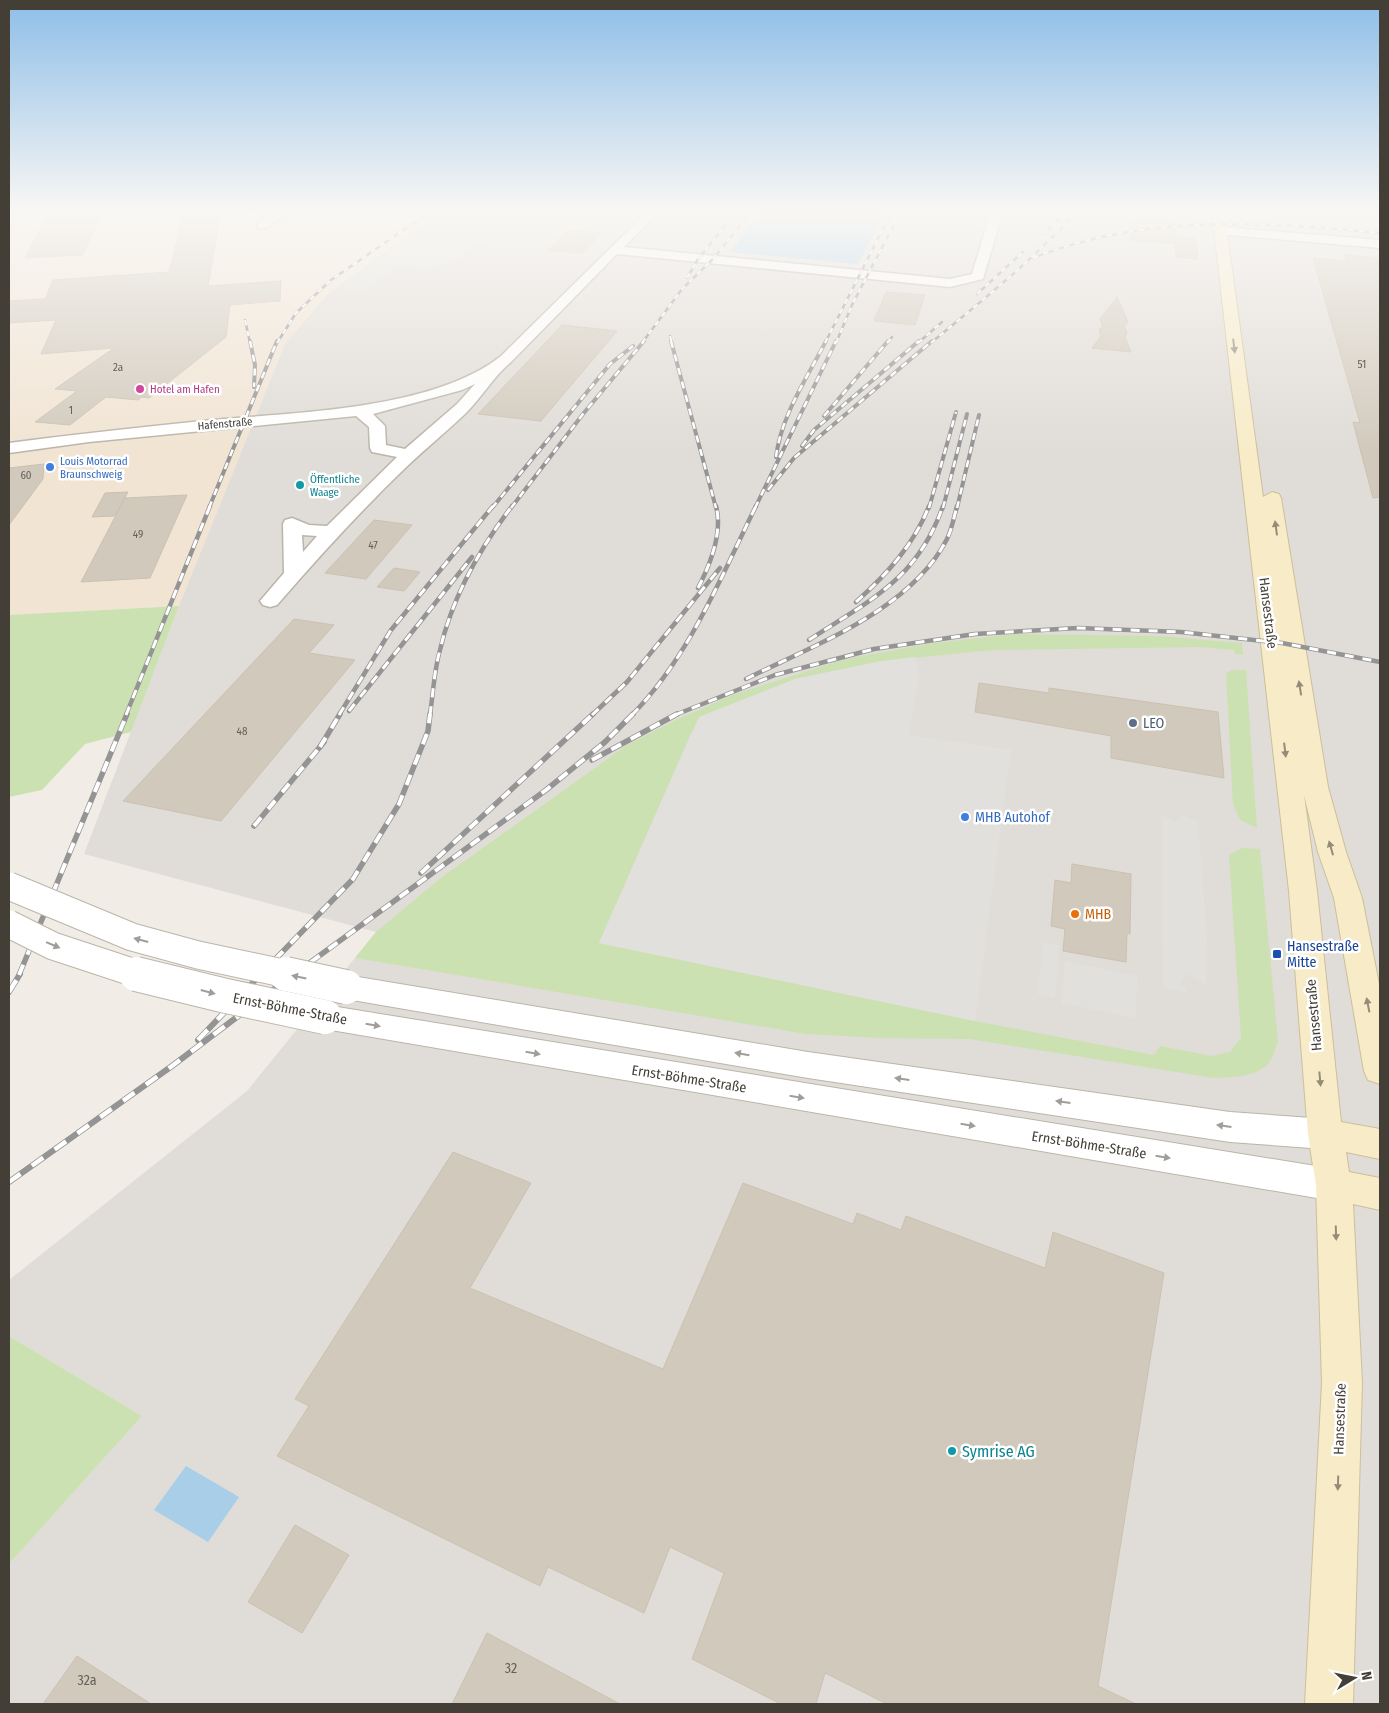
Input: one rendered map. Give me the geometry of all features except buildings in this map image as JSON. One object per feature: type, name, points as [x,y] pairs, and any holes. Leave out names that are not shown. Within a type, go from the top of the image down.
[{"type":"main road","name":"Hansestraße","points":[[1236,291],[1303,891],[1324,1134],[1334,1185],[1342,1382],[1329,1704]]},
{"type":"main road","name":"Hansestraße","points":[[1238,291],[1315,787],[1332,852],[1348,898],[1380,1071]]},
{"type":"main road","points":[[1324,1134],[1380,1144]]},
{"type":"main road","name":"Ernst-Böhme-Straße","points":[[1334,1185],[1380,1194]]},
{"type":"street","name":"Hafenstraße","points":[[9,448],[89,437],[360,411],[426,396],[490,372],[506,359],[574,291]]},
{"type":"street","name":"Hafenstraße","points":[[270,601],[409,455],[484,384],[490,372]]},
{"type":"street","points":[[426,396],[454,414]]},
{"type":"street","points":[[360,411],[376,426],[378,448],[409,455]]},
{"type":"street","name":"Hafenstraße","points":[[9,441],[89,437]]},
{"type":"street","points":[[294,575],[292,524],[306,530],[334,532]]},
{"type":"street","points":[[9,886],[132,937],[198,955],[346,987],[808,1065],[1230,1127],[1324,1134]]},
{"type":"street","name":"Ernst-Böhme-Straße","points":[[9,924],[53,946],[132,972],[219,995],[325,1017],[1334,1185]]},
{"type":"shaded area","points":[[9,291],[332,291],[285,344],[179,606],[9,615]]},
{"type":"shaded area","points":[[332,291],[1380,291],[1380,1704],[9,1704],[9,1564],[142,1416],[9,1336],[9,1280],[247,1091],[376,932],[84,854],[179,606],[285,344]]},
{"type":"shaded area","points":[[915,657],[919,673],[909,735],[1011,750],[975,1021],[599,943],[699,717],[795,679],[882,661]]},
{"type":"shaded area","points":[[1181,815],[1198,821],[1207,940],[1206,985],[1188,974],[1181,984],[1187,988],[1185,993],[1163,987],[1162,816],[1179,822]]},
{"type":"shaded area","points":[[1043,942],[1059,945],[1055,998],[1038,994]]},
{"type":"shaded area","points":[[1065,961],[1137,976],[1136,1018],[1062,1003]]},
{"type":"green space","points":[[179,606],[131,732],[85,744],[42,790],[9,797],[9,615]]},
{"type":"green space","points":[[1015,634],[1159,636],[1242,643],[1243,655],[1235,654],[1234,650],[1200,647],[993,650],[882,661],[795,679],[692,731],[599,943],[975,1021],[1154,1055],[1160,1046],[1212,1056],[1230,1052],[1241,1038],[1229,855],[1242,848],[1260,849],[1278,1042],[1270,1062],[1262,1069],[1242,1076],[1214,1078],[969,1039],[880,1038],[806,1034],[355,958],[376,932],[442,877],[627,745],[678,719],[735,694],[845,659],[933,643]]},
{"type":"green space","points":[[1231,670],[1246,670],[1257,828],[1240,820],[1233,804],[1226,674]]},
{"type":"green space","points":[[9,1336],[142,1416],[9,1564]]},
{"type":"water","points":[[186,1466],[239,1497],[208,1542],[154,1510]]},
{"type":"railway","points":[[277,343],[296,313],[319,291]]},
{"type":"railway","points":[[642,343],[681,291]]},
{"type":"railway","points":[[825,343],[851,291]]},
{"type":"railway","points":[[836,343],[859,291]]},
{"type":"railway","points":[[977,294],[980,291]]},
{"type":"railway","points":[[931,343],[994,291]]},
{"type":"railway","points":[[245,320],[250,343]]},
{"type":"railway","points":[[918,343],[942,322]]},
{"type":"railway","points":[[670,336],[672,343]]},
{"type":"railway","points":[[887,343],[892,337]]},
{"type":"railway","points":[[250,341],[255,365],[254,387]]},
{"type":"railway","points":[[209,508],[277,341]]},
{"type":"railway","points":[[511,508],[583,414],[644,341]]},
{"type":"railway","points":[[671,341],[716,508]]},
{"type":"railway","points":[[776,457],[783,427],[789,412],[826,341]]},
{"type":"railway","points":[[755,508],[836,341]]},
{"type":"railway","points":[[824,416],[888,341]]},
{"type":"railway","points":[[802,446],[814,430],[919,341]]},
{"type":"railway","points":[[768,490],[794,458],[932,341]]},
{"type":"railway","points":[[492,508],[610,364],[633,346]]},
{"type":"railway","points":[[929,508],[956,412]]},
{"type":"railway","points":[[943,508],[967,414]]},
{"type":"railway","points":[[957,508],[979,415]]},
{"type":"railway","points":[[126,715],[210,506]]},
{"type":"railway","points":[[339,715],[391,630],[493,506]]},
{"type":"railway","points":[[430,715],[438,658],[452,611],[478,556],[512,506]]},
{"type":"railway","points":[[698,588],[711,559],[717,537],[718,516],[716,506]]},
{"type":"railway","points":[[632,715],[652,692],[687,643],[716,589],[756,506]]},
{"type":"railway","points":[[856,602],[898,558],[915,534],[929,506]]},
{"type":"railway","points":[[809,640],[852,613],[889,586],[920,553],[943,506]]},
{"type":"railway","points":[[746,679],[830,638],[886,606],[910,586],[931,564],[947,539],[957,506]]},
{"type":"railway","points":[[349,711],[472,557]]},
{"type":"railway","points":[[592,715],[627,682],[720,568]]},
{"type":"railway","points":[[676,715],[775,675],[874,649],[975,634],[1078,628],[1181,632],[1282,643],[1380,662]]},
{"type":"railway","points":[[19,975],[127,714]]},
{"type":"railway","points":[[320,746],[340,714]]},
{"type":"railway","points":[[260,975],[353,879],[399,804],[428,731],[430,714]]},
{"type":"railway","points":[[421,873],[593,714]]},
{"type":"railway","points":[[293,975],[546,790],[605,742],[632,715]]},
{"type":"railway","points":[[592,760],[676,715]]},
{"type":"railway","points":[[320,746],[324,742]]},
{"type":"railway","points":[[254,826],[320,746]]},
{"type":"railway","points":[[9,992],[20,974]]},
{"type":"railway","points":[[198,1040],[261,974]]},
{"type":"railway","points":[[9,1182],[172,1066],[294,974]]},
{"type":"place","name":"Hotel am Hafen","points":[[140,389]]},
{"type":"place","name":"Louis Motorrad Braunschweig","points":[[50,467]]},
{"type":"place","name":"Öffentliche Waage","points":[[300,485]]},
{"type":"place","name":"LEO","points":[[1133,723]]},
{"type":"place","name":"MHB Autohof","points":[[965,817]]},
{"type":"place","name":"MHB","points":[[1075,914]]},
{"type":"place","name":"Hansestraße Mitte","points":[[1277,954]]},
{"type":"place","name":"Symrise AG","points":[[952,1451]]}]
